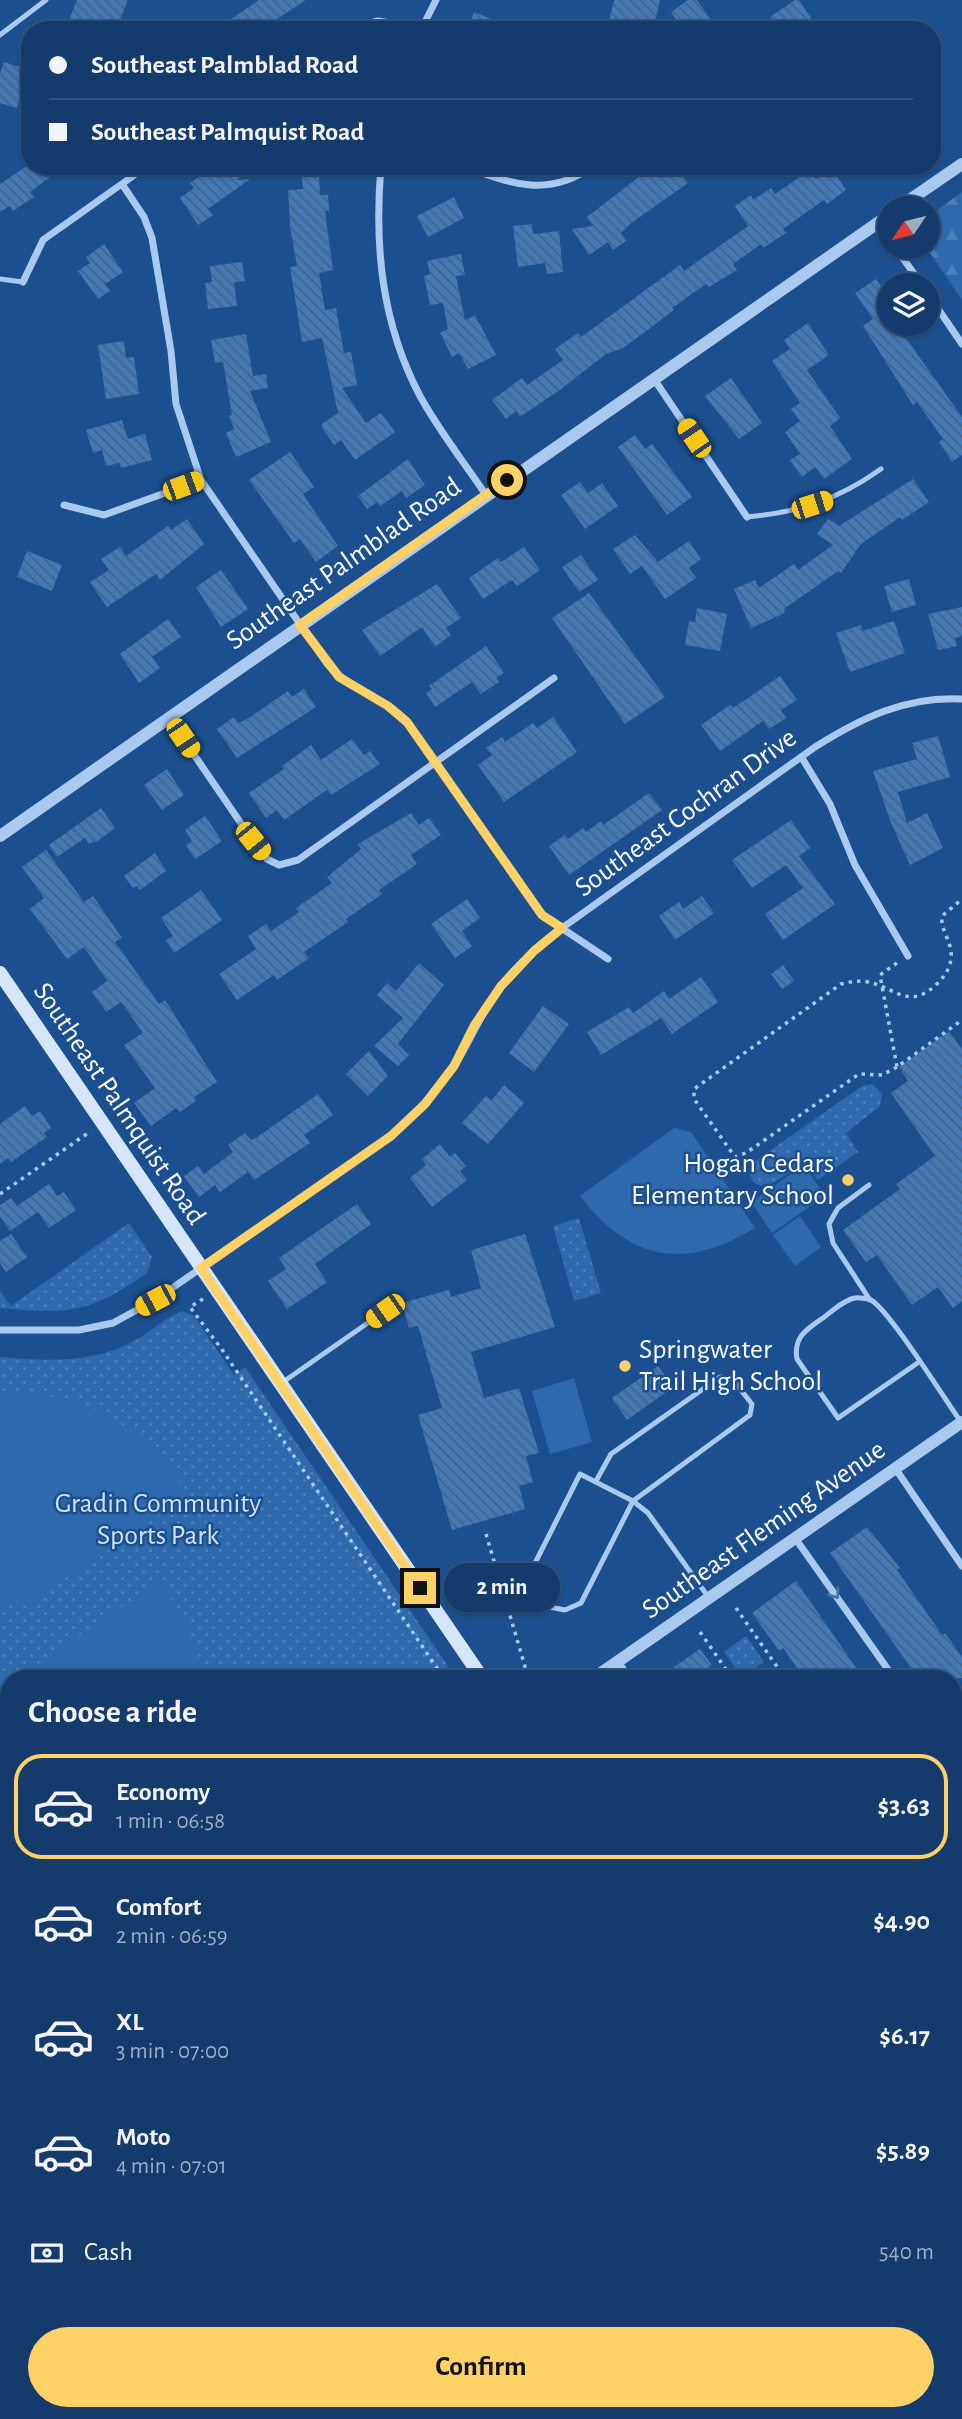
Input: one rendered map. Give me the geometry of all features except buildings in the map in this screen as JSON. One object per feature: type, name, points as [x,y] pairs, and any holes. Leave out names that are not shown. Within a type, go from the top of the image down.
[{"type":"main road","name":"Southeast Palmquist Road","points":[[0,973],[477,1670]]},
{"type":"street","points":[[426,21],[436,0]]},
{"type":"street","points":[[915,196],[962,164]]},
{"type":"street","points":[[23,282],[43,240],[134,175]]},
{"type":"street","points":[[380,175],[377,216],[380,270],[398,347],[433,418],[486,495]]},
{"type":"street","points":[[487,175],[516,186],[562,183],[577,175]]},
{"type":"street","points":[[122,184],[144,217],[152,238],[172,351],[176,404],[201,480],[300,625],[339,677],[398,712],[542,915],[608,959]]},
{"type":"street","name":"Southeast Palmblad Road","points":[[0,836],[877,223]]},
{"type":"street","points":[[940,311],[962,344]]},
{"type":"street","points":[[653,378],[747,517]]},
{"type":"street","points":[[64,505],[104,515],[201,480]]},
{"type":"street","points":[[169,717],[253,841],[267,859],[279,865],[298,860],[554,678]]},
{"type":"street","name":"Southeast Cochran Drive","points":[[0,1330],[79,1330],[113,1323],[155,1300],[391,1136],[425,1104],[454,1066],[474,1026],[501,986],[534,951],[562,928],[844,729],[873,714],[916,701],[962,699]]},
{"type":"street","points":[[802,758],[830,803],[855,865],[908,956]]},
{"type":"street","name":"Southeast Fleming Avenue","points":[[606,1670],[962,1422]]},
{"type":"street","points":[[895,1468],[962,1566]]},
{"type":"street","points":[[795,1538],[888,1670]]},
{"type":"street","points":[[618,1662],[624,1670]]},
{"type":"lane","points":[[0,35],[46,0]]},
{"type":"lane","points":[[0,279],[23,282]]},
{"type":"lane","points":[[747,517],[787,513],[838,496],[881,469]]},
{"type":"lane","points":[[869,1185],[838,1208],[829,1224],[833,1243],[870,1300],[884,1312],[962,1422]]},
{"type":"lane","points":[[870,1300],[856,1297],[800,1334],[796,1349],[797,1359],[838,1418],[919,1362]]},
{"type":"lane","points":[[281,1384],[385,1311]]},
{"type":"lane","points":[[596,1481],[611,1454],[720,1377],[733,1379],[752,1404],[750,1415],[633,1501],[581,1603],[565,1610],[544,1606],[533,1591],[529,1575],[580,1474],[633,1501],[648,1514],[709,1598]]},
{"type":"path","points":[[962,898],[942,916],[952,954],[950,968],[932,988],[912,997],[855,981],[841,984],[694,1089],[694,1099],[735,1157],[746,1153],[859,1074],[882,1075],[962,1020]]},
{"type":"path","points":[[897,1067],[880,987],[880,975],[908,956]]},
{"type":"path","points":[[0,1194],[103,1123]]},
{"type":"path","points":[[215,1289],[190,1307],[216,1341],[438,1670]]},
{"type":"path","points":[[486,1534],[526,1670]]},
{"type":"path","points":[[736,1608],[779,1670]]},
{"type":"path","points":[[700,1632],[726,1670]]},
{"type":"green space","points":[[962,192],[962,300],[934,259],[940,259],[940,208]]},
{"type":"green space","points":[[872,1084],[882,1094],[880,1106],[846,1133],[858,1152],[818,1180],[803,1162],[769,1184],[756,1184],[751,1178],[750,1170],[754,1162],[862,1086]]},
{"type":"green space","points":[[674,1128],[691,1132],[755,1228],[729,1242],[705,1250],[682,1254],[660,1252],[639,1246],[619,1234],[599,1218],[580,1196]]},
{"type":"green space","points":[[804,1165],[825,1196],[772,1233],[751,1202]]},
{"type":"green space","points":[[800,1216],[821,1247],[795,1266],[773,1235]]},
{"type":"green space","points":[[579,1218],[601,1293],[574,1301],[553,1226]]},
{"type":"green space","points":[[129,1223],[152,1257],[147,1273],[127,1287],[93,1304],[78,1308],[44,1311],[0,1308],[0,1291],[11,1306]]},
{"type":"green space","name":"Gradin Community Sports Park","points":[[183,1311],[194,1316],[234,1375],[245,1367],[451,1670],[0,1670],[0,1357],[51,1360],[100,1354],[132,1342]]},
{"type":"green space","points":[[574,1378],[592,1442],[550,1454],[532,1391]]},
{"type":"green space","points":[[17,1392],[71,1401],[116,1421],[137,1435],[155,1452],[189,1495],[21,1608],[5,1604],[0,1596],[0,1393]]},
{"type":"green space","points":[[161,1580],[195,1642],[201,1670],[29,1670]]},
{"type":"green space","points":[[746,1636],[764,1662],[752,1670],[737,1670],[724,1652]]},
{"type":"place","name":"Hogan Cedars Elementary School","points":[[848,1180]]},
{"type":"place","name":"Springwater Trail High School","points":[[625,1366]]},
{"type":"route","points":[[420,1588],[201,1268],[351,1161],[391,1136],[425,1104],[454,1066],[474,1026],[501,986],[534,951],[562,928],[542,915],[407,722],[398,712],[348,685],[339,677],[300,625],[507,480]]}]
